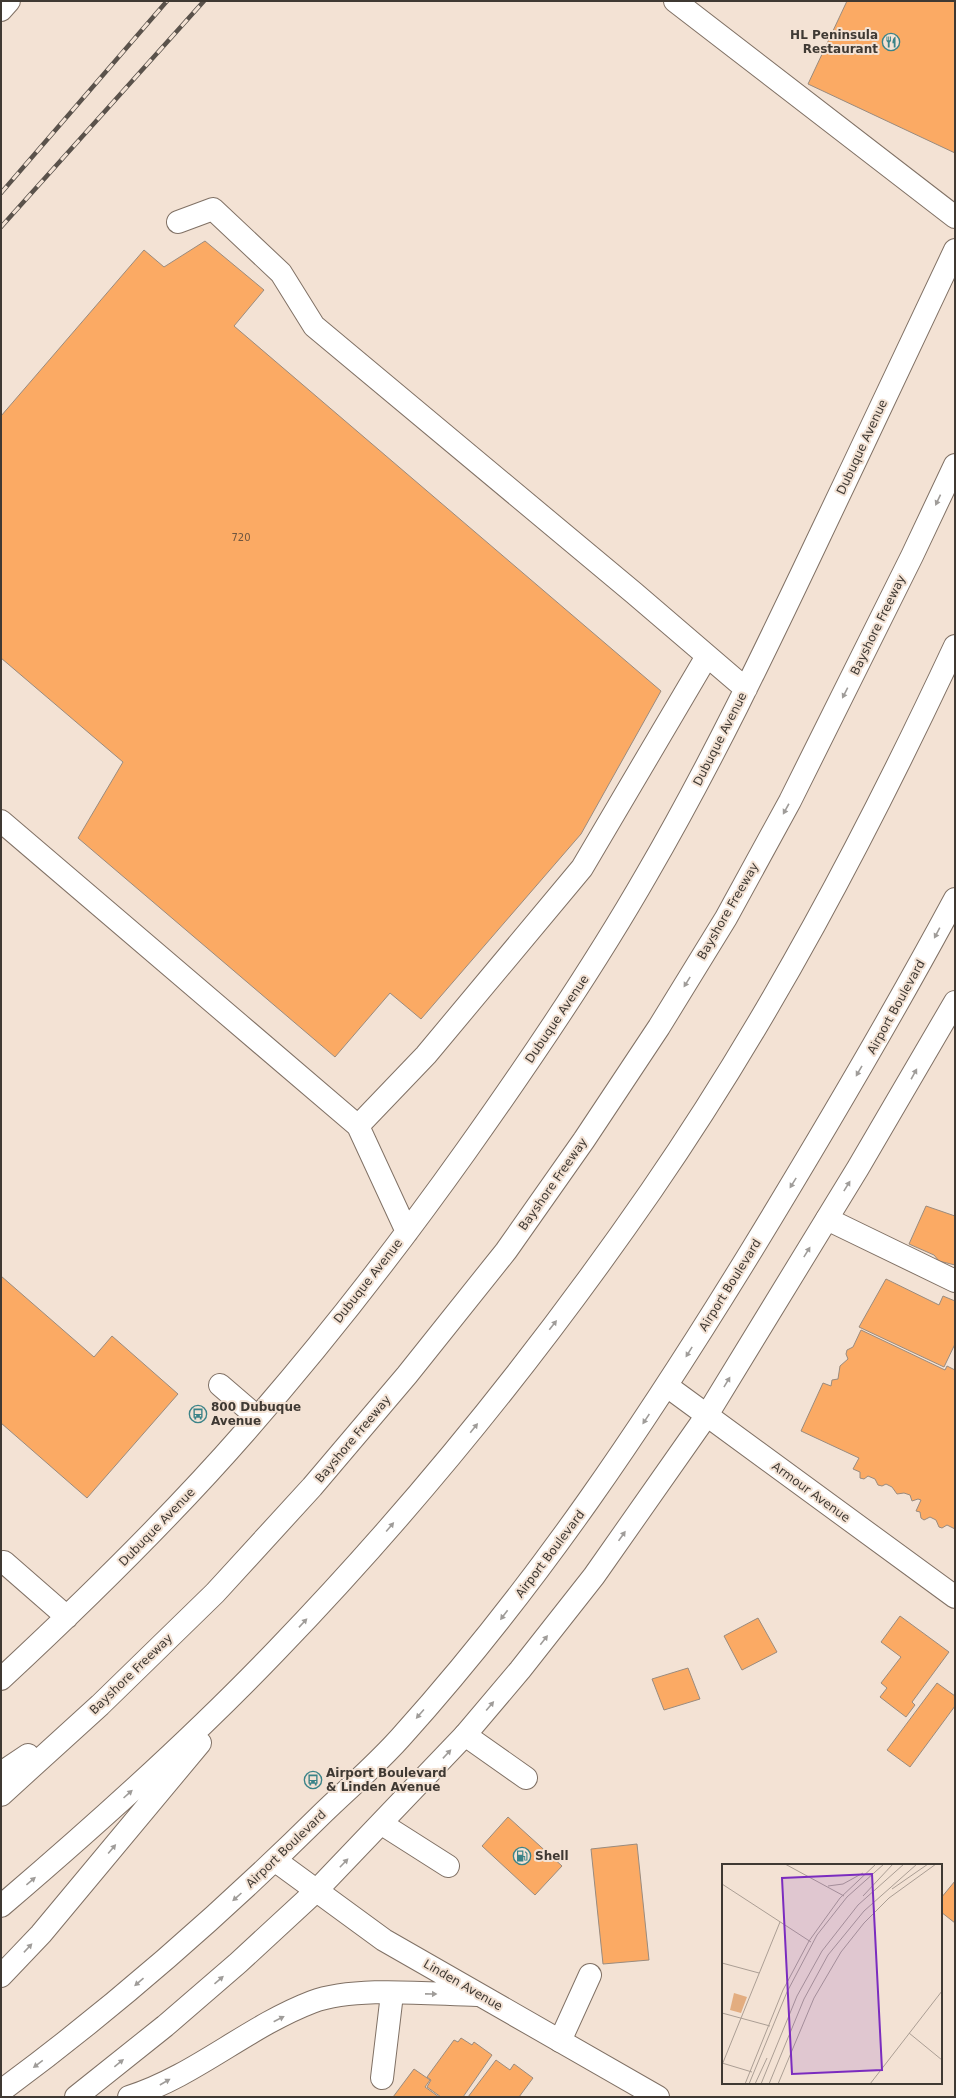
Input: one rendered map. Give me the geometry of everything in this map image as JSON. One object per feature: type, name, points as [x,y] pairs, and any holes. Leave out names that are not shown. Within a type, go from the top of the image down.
[{"type":"main road","points":[[1,10],[9,1]]},
{"type":"main road","points":[[675,1],[955,218]]},
{"type":"main road","points":[[178,222],[213,209],[281,273],[314,326],[746,689]]},
{"type":"main road","name":"Dubuque Avenue","points":[[1,1679],[67,1617],[180,1503],[257,1418],[355,1299],[406,1232],[540,1046],[599,955],[687,802],[746,689],[955,250]]},
{"type":"main road","name":"Bayshore Freeway","points":[[1,1794],[100,1705],[215,1593],[312,1487],[407,1375],[506,1251],[584,1140],[659,1027],[726,918],[790,801],[906,570],[955,465]]},
{"type":"main road","points":[[1,1906],[158,1767],[276,1652],[376,1544],[473,1429],[571,1302],[652,1189],[728,1071],[797,954],[861,838],[955,646]]},
{"type":"main road","points":[[358,1126],[426,1054],[582,868],[707,656]]},
{"type":"main road","points":[[1,821],[358,1126],[406,1232]]},
{"type":"main road","name":"Airport Boulevard","points":[[1,2091],[58,2049],[130,1990],[276,1861],[399,1740],[493,1629],[608,1476],[667,1386],[816,1145],[912,978],[955,899]]},
{"type":"main road","points":[[76,2097],[238,1964],[316,1891],[382,1824],[464,1735],[520,1670],[594,1576],[707,1415],[910,1082],[955,1002]]},
{"type":"main road","points":[[827,1219],[955,1281]]},
{"type":"main road","points":[[220,1385],[257,1418]]},
{"type":"main road","name":"Armour Avenue","points":[[667,1386],[955,1597]]},
{"type":"main road","points":[[4,1562],[67,1617]]},
{"type":"main road","points":[[1,1976],[41,1934],[276,1652]]},
{"type":"main road","points":[[1,1773],[100,1705]]},
{"type":"main road","points":[[464,1735],[526,1778]]},
{"type":"main road","points":[[382,1824],[448,1866]]},
{"type":"main road","name":"Linden Avenue","points":[[276,1861],[384,1940],[658,2097]]},
{"type":"main road","points":[[560,2041],[590,1975]]},
{"type":"main road","points":[[129,2097],[154,2089],[252,2032],[312,2002],[350,1993],[480,1996]]},
{"type":"main road","points":[[382,2078],[392,1994]]},
{"type":"building","name":"HL Peninsula Restaurant","points":[[847,1],[955,1],[955,153],[808,84]]},
{"type":"building","points":[[205,241],[264,290],[234,326],[661,691],[581,834],[421,1019],[390,993],[335,1057],[78,838],[123,762],[1,658],[1,416],[144,250],[164,267]]},
{"type":"building","points":[[926,1206],[955,1216],[955,1265],[939,1261],[934,1255],[909,1244]]},
{"type":"building","points":[[1,1276],[94,1357],[112,1336],[178,1394],[87,1498],[1,1423]]},
{"type":"building","points":[[886,1279],[939,1305],[943,1296],[955,1301],[955,1344],[944,1367],[859,1327]]},
{"type":"building","points":[[861,1330],[945,1370],[947,1366],[955,1370],[955,1529],[947,1525],[942,1528],[939,1527],[936,1520],[930,1517],[924,1520],[921,1518],[920,1512],[916,1511],[921,1500],[918,1499],[912,1501],[910,1495],[904,1493],[897,1494],[892,1487],[886,1484],[882,1486],[878,1485],[875,1479],[868,1476],[864,1479],[860,1478],[860,1472],[853,1469],[859,1458],[801,1431],[823,1383],[831,1386],[832,1380],[838,1379],[840,1366],[848,1359],[846,1354],[847,1350],[853,1347]]},
{"type":"building","points":[[900,1616],[949,1652],[912,1702],[915,1705],[906,1717],[880,1697],[887,1688],[881,1683],[901,1657],[881,1642]]},
{"type":"building","points":[[758,1618],[777,1652],[742,1670],[724,1636]]},
{"type":"building","points":[[688,1668],[700,1699],[664,1710],[652,1679]]},
{"type":"building","points":[[937,1683],[955,1696],[955,1706],[910,1767],[887,1750]]},
{"type":"building","name":"Shell","points":[[508,1817],[562,1866],[535,1895],[482,1846]]},
{"type":"building","points":[[637,1844],[649,1960],[603,1964],[591,1849]]},
{"type":"building","points":[[955,1881],[955,1923],[942,1913],[942,1897]]},
{"type":"building","points":[[461,2038],[472,2045],[474,2042],[492,2055],[463,2097],[441,2097],[427,2087],[431,2080],[427,2077],[454,2040],[458,2042]]},
{"type":"building","points":[[496,2060],[510,2070],[514,2064],[533,2078],[519,2097],[468,2097]]},
{"type":"building","points":[[414,2069],[430,2080],[425,2087],[439,2097],[393,2097]]},
{"type":"railway","points":[[1,193],[167,1]]},
{"type":"railway","points":[[1,227],[204,1]]},
{"type":"place","name":"HL Peninsula Restaurant","points":[[891,42]]},
{"type":"place","name":"800 Dubuque Avenue","points":[[198,1414]]},
{"type":"place","name":"Airport Boulevard & Linden Avenue","points":[[313,1780]]},
{"type":"place","name":"Shell","points":[[522,1856]]}]
